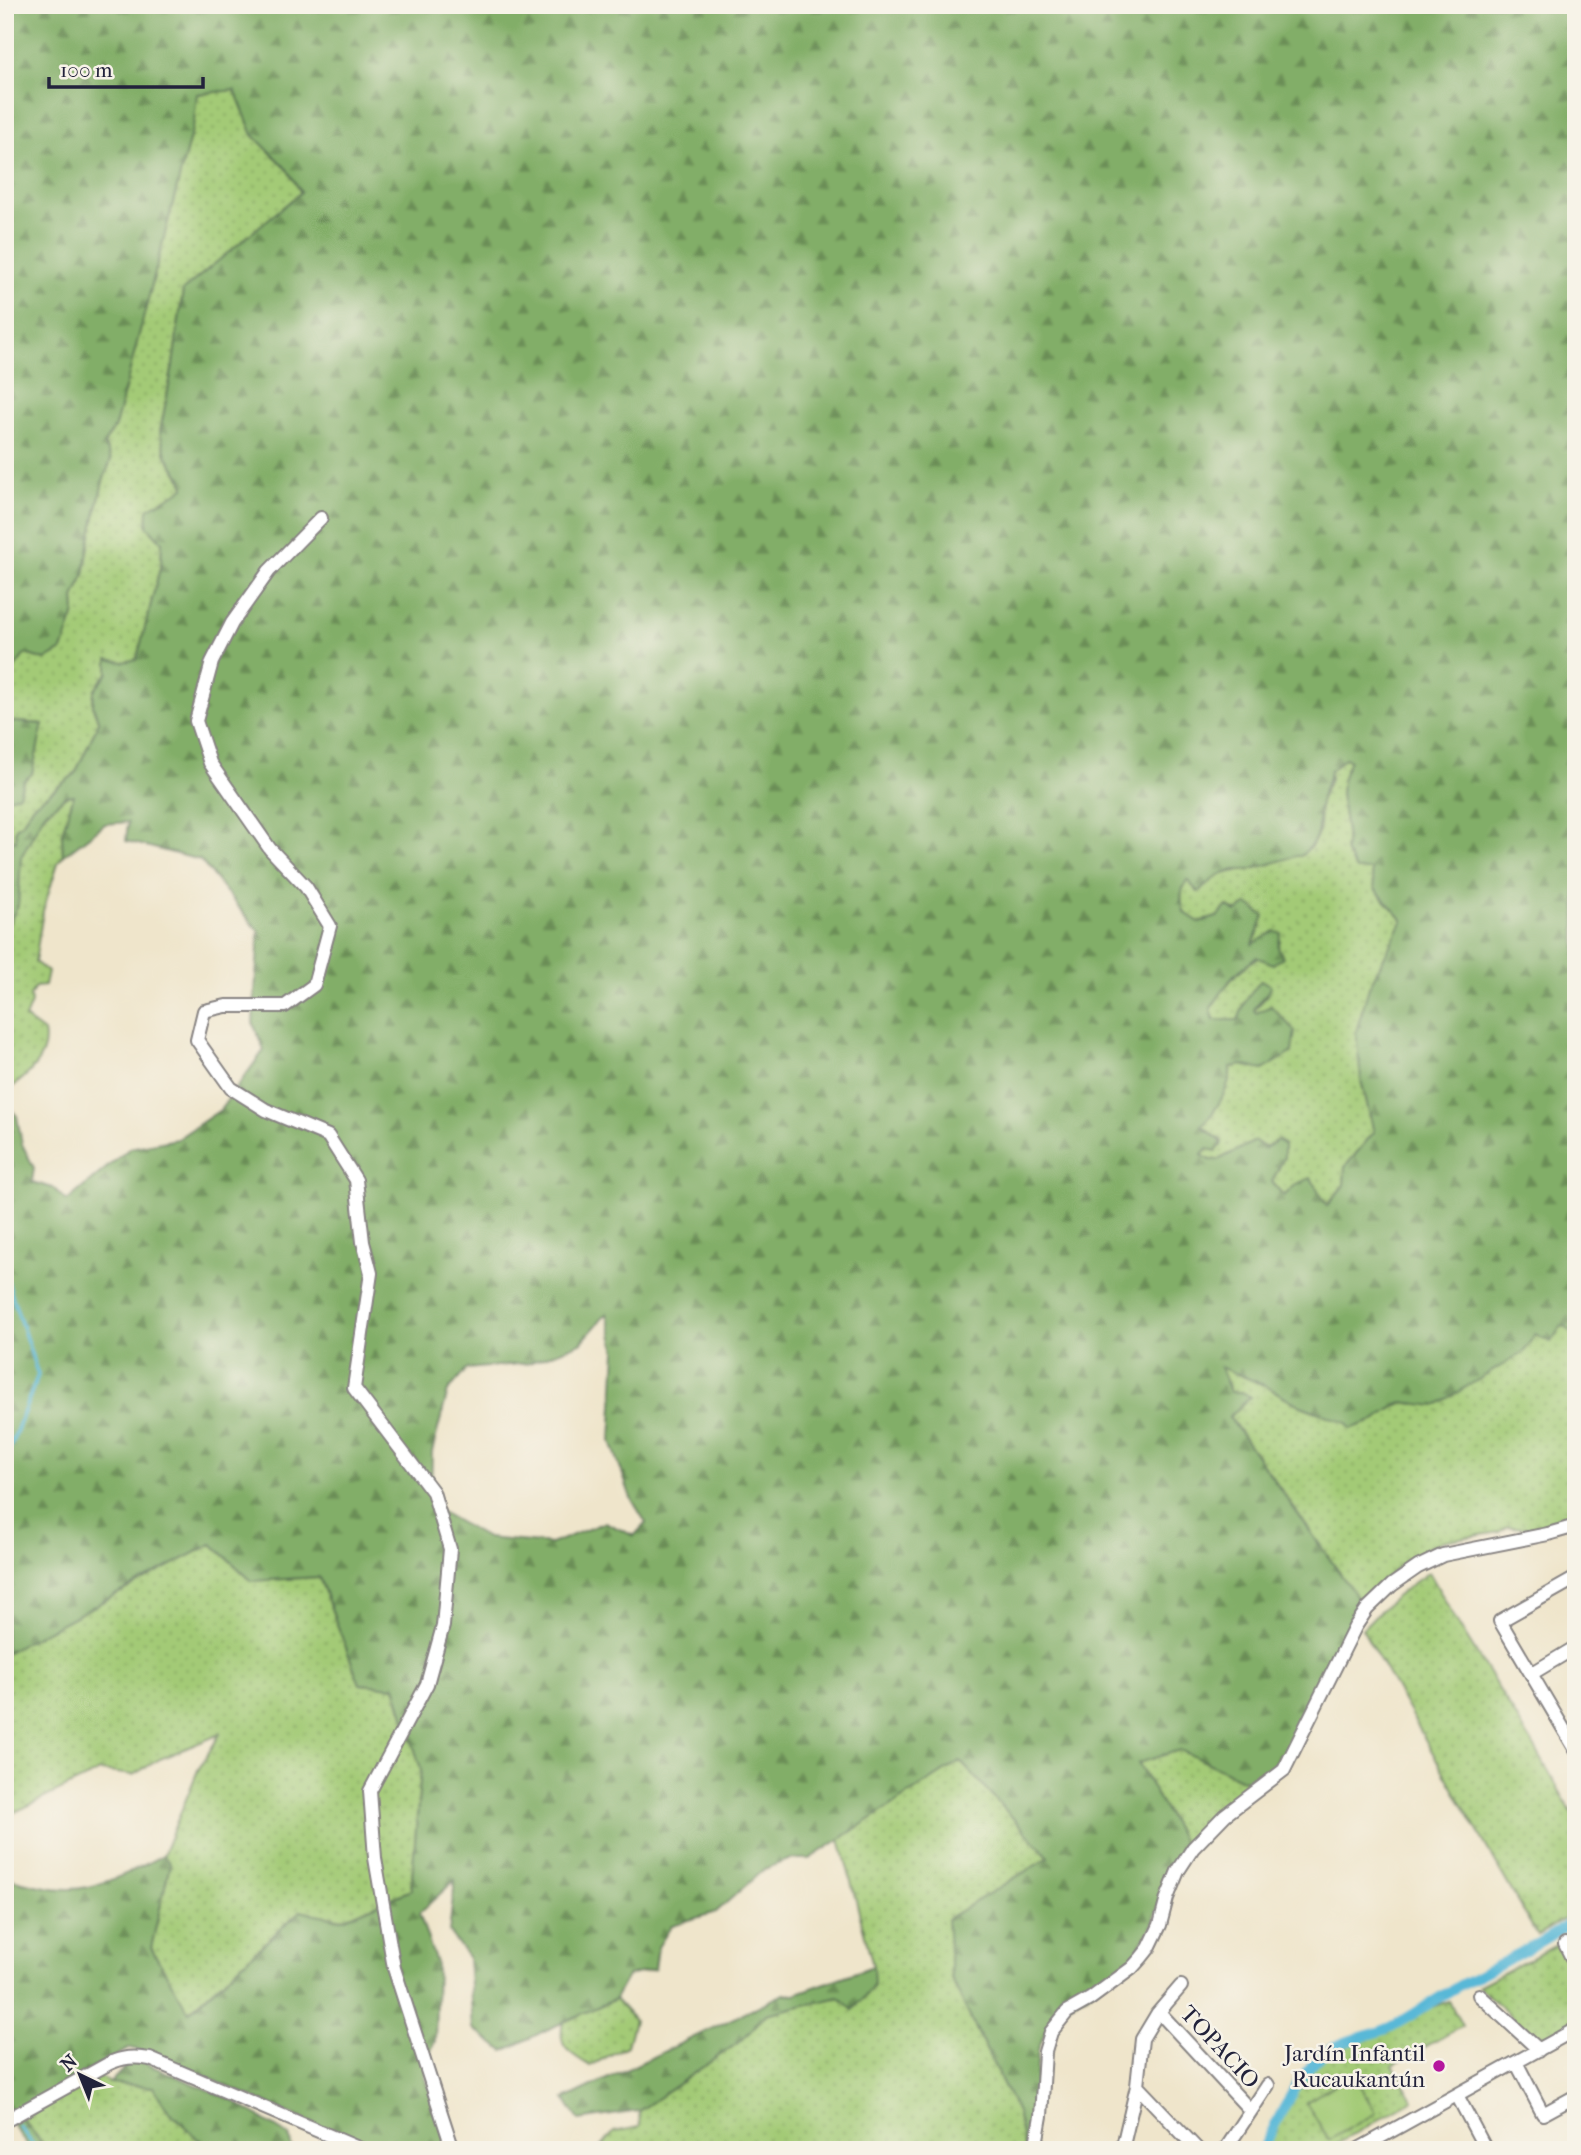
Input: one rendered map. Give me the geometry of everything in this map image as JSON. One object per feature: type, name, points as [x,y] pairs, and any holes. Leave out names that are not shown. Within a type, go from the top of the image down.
[{"type":"street","points":[[321,518],[269,571],[232,623],[212,663],[196,721],[210,763],[270,849],[306,887],[330,926],[314,985],[285,1006],[226,1006],[204,1011],[197,1040],[231,1088],[266,1110],[328,1136],[356,1180],[363,1242],[371,1273],[354,1388],[433,1492],[450,1549],[443,1626],[427,1684],[370,1791],[375,1858],[394,1968],[453,2150]]},
{"type":"street","points":[[1035,2150],[1041,2116],[1045,2052],[1051,2032],[1067,2012],[1090,1999],[1132,1968],[1141,1958],[1160,1925],[1178,1871],[1193,1848],[1225,1815],[1284,1770],[1354,1627],[1367,1609],[1407,1575],[1443,1555],[1576,1526]]},
{"type":"street","points":[[1575,1747],[1500,1621],[1576,1578]]},
{"type":"street","points":[[1531,1674],[1576,1647]]},
{"type":"street","points":[[1564,1944],[1576,1966]]},
{"type":"street","points":[[1122,2150],[1137,2085],[1142,2039],[1159,2011],[1181,1986]]},
{"type":"street","points":[[1479,1995],[1539,2050]]},
{"type":"street","name":"TOPACIO","points":[[1159,2011],[1250,2110]]},
{"type":"street","points":[[1357,2150],[1576,2029]]},
{"type":"street","points":[[5,2121],[108,2064],[122,2058],[136,2057],[149,2059],[363,2150]]},
{"type":"street","points":[[1516,2062],[1543,2114],[1576,2096]]},
{"type":"street","points":[[1137,2085],[1198,2150]]},
{"type":"street","points":[[1225,2150],[1268,2085]]},
{"type":"street","points":[[1457,2095],[1486,2150]]},
{"type":"green space","points":[[5,5],[1576,5],[1576,1340],[1566,1326],[1561,1327],[1551,1342],[1535,1334],[1524,1352],[1435,1406],[1402,1402],[1373,1421],[1350,1429],[1347,1423],[1301,1406],[1264,1385],[1220,1367],[1230,1392],[1242,1392],[1251,1397],[1229,1417],[1361,1603],[1282,1764],[1253,1784],[1180,1750],[1138,1763],[1186,1847],[1172,1868],[1153,1925],[1126,1966],[1087,1995],[1068,2005],[1049,2023],[1038,2050],[1028,2150],[1025,2150],[1017,2112],[951,1978],[947,1919],[1049,1857],[960,1761],[809,1859],[791,1859],[764,1869],[716,1912],[672,1925],[658,1947],[655,1969],[628,1976],[615,1999],[504,2051],[473,2029],[468,1957],[449,1932],[455,1880],[419,1913],[437,1966],[435,2041],[425,2076],[449,2150],[374,2150],[151,2053],[130,2048],[5,2117],[5,1877],[46,1887],[78,1889],[117,1878],[163,1855],[170,1864],[151,1948],[189,2012],[300,1911],[343,1919],[411,1890],[421,1769],[395,1687],[360,1684],[319,1577],[252,1581],[212,1544],[5,1653],[5,1103],[17,1116],[22,1144],[34,1168],[32,1182],[53,1188],[67,1201],[130,1148],[177,1139],[220,1110],[264,1050],[253,1023],[259,932],[200,860],[126,841],[128,822],[105,824],[63,856],[62,833],[74,795],[66,796],[44,814],[21,857],[18,905],[5,931],[5,840],[16,841],[15,829],[23,822],[32,806],[75,774],[99,722],[93,706],[94,691],[108,673],[108,659],[123,662],[137,659],[161,564],[162,542],[147,526],[148,509],[184,488],[182,479],[166,455],[160,432],[173,365],[183,290],[301,192],[287,169],[253,135],[235,90],[197,94],[194,121],[124,393],[115,426],[104,444],[111,460],[103,481],[84,575],[74,598],[75,612],[62,650],[45,660],[25,654],[5,681]],"holes":[[[1345,758],[1350,760],[1341,791],[1346,834],[1345,851],[1356,870],[1371,870],[1375,889],[1403,920],[1369,987],[1356,1032],[1361,1080],[1374,1132],[1345,1167],[1344,1185],[1327,1206],[1311,1178],[1296,1184],[1284,1196],[1272,1182],[1284,1157],[1284,1145],[1278,1140],[1265,1148],[1255,1141],[1218,1160],[1210,1160],[1202,1155],[1207,1149],[1216,1151],[1221,1146],[1222,1142],[1202,1126],[1225,1090],[1230,1067],[1242,1065],[1263,1070],[1292,1052],[1295,1031],[1271,1006],[1256,1013],[1256,1006],[1271,986],[1261,980],[1246,1000],[1238,1020],[1214,1020],[1211,1008],[1233,976],[1256,957],[1273,964],[1283,957],[1278,947],[1281,933],[1275,931],[1253,944],[1264,916],[1248,904],[1236,912],[1227,906],[1217,917],[1199,922],[1184,912],[1181,896],[1187,880],[1198,892],[1219,875],[1235,870],[1250,870],[1301,856],[1317,834],[1321,798],[1330,771]],[[607,1313],[616,1350],[611,1441],[631,1498],[646,1523],[634,1536],[605,1522],[551,1544],[487,1538],[431,1506],[432,1452],[448,1391],[467,1369],[529,1363],[581,1343]]]},
{"type":"green space","points":[[235,90],[253,135],[287,169],[301,193],[183,290],[173,365],[160,432],[166,455],[184,488],[147,526],[162,542],[161,564],[137,659],[113,669],[96,689],[93,708],[99,722],[75,774],[32,806],[23,822],[15,829],[16,841],[5,840],[5,799],[19,794],[43,724],[5,721],[5,681],[25,654],[45,660],[62,650],[75,612],[74,598],[84,575],[103,481],[111,460],[104,444],[115,426],[194,121],[196,94]]},
{"type":"green space","points":[[5,721],[43,724],[32,774],[23,781],[19,795],[5,799]]},
{"type":"green space","points":[[1345,757],[1350,760],[1341,791],[1346,834],[1345,851],[1356,870],[1371,870],[1375,889],[1403,920],[1369,987],[1361,1081],[1374,1132],[1345,1167],[1344,1185],[1326,1206],[1296,1184],[1284,1196],[1272,1182],[1284,1157],[1255,1142],[1218,1160],[1210,1160],[1202,1155],[1222,1141],[1202,1126],[1225,1090],[1230,1067],[1242,1065],[1263,1070],[1292,1052],[1264,1011],[1256,1013],[1254,1010],[1268,995],[1246,1000],[1238,1020],[1214,1020],[1211,1008],[1239,972],[1278,947],[1280,941],[1253,944],[1262,925],[1227,906],[1217,917],[1199,922],[1184,913],[1181,896],[1187,880],[1198,892],[1219,875],[1272,863],[1311,847],[1319,832],[1320,801],[1330,780],[1330,771]]},
{"type":"green space","points":[[74,794],[62,833],[63,856],[58,863],[43,911],[35,962],[48,972],[45,986],[35,987],[25,1018],[44,1032],[43,1051],[34,1067],[5,1092],[5,931],[18,905],[21,857],[44,814],[66,796]]},
{"type":"green space","points":[[1567,1326],[1576,1340],[1576,1513],[1533,1526],[1508,1526],[1500,1532],[1442,1541],[1406,1560],[1366,1595],[1361,1603],[1229,1416],[1242,1392],[1231,1392],[1220,1366],[1264,1385],[1301,1406],[1347,1423],[1351,1428],[1373,1421],[1403,1402],[1414,1404],[1533,1338],[1535,1334]]},
{"type":"green space","points":[[211,1543],[252,1581],[319,1577],[360,1684],[395,1687],[421,1769],[411,1890],[343,1919],[300,1911],[188,2012],[151,1948],[170,1864],[163,1855],[198,1770],[220,1734],[160,1759],[133,1775],[100,1771],[5,1817],[5,1653]]},
{"type":"green space","points":[[1429,1572],[1576,1820],[1576,1912],[1537,1935],[1362,1629],[1377,1613]]},
{"type":"green space","points":[[1180,1749],[1253,1784],[1217,1813],[1186,1847],[1138,1763]]},
{"type":"green space","points":[[960,1761],[1049,1857],[951,1979],[1017,2112],[1025,2150],[601,2148],[614,2132],[640,2127],[639,2111],[742,2040],[766,2014],[840,1997],[853,2010],[873,1966],[840,1839]]},
{"type":"green space","points":[[1560,1943],[1576,1977],[1576,2020],[1538,2041],[1478,1986]]},
{"type":"green space","points":[[873,1966],[874,1986],[853,2010],[839,1997],[766,2014],[742,2040],[639,2111],[579,2120],[565,2099],[784,1994],[795,1994]]},
{"type":"green space","points":[[615,1999],[634,2020],[627,2046],[590,2066],[567,2049],[562,2038],[563,2022]]},
{"type":"green space","points":[[1449,2001],[1462,2026],[1393,2065],[1413,2100],[1327,2150],[1262,2150],[1290,2095],[1328,2049],[1387,2029],[1420,2011]]},
{"type":"green space","points":[[142,2062],[230,2099],[289,2136],[292,2150],[209,2150],[167,2109],[153,2087],[110,2083],[129,2063]]},
{"type":"green space","points":[[1353,2074],[1376,2113],[1329,2140],[1306,2102]]},
{"type":"green space","points":[[99,2076],[110,2083],[153,2087],[168,2109],[209,2150],[48,2150],[22,2119]]},
{"type":"green space","points":[[22,2119],[48,2150],[30,2150],[12,2123]]},
{"type":"waterway","points":[[5,897],[10,883]]},
{"type":"waterway","points":[[5,1274],[38,1375],[5,1461]]},
{"type":"waterway","points":[[1262,2150],[1297,2085],[1326,2052],[1340,2044],[1391,2027],[1576,1919]]},
{"type":"waterway","points":[[19,2126],[37,2150]]},
{"type":"place","name":"Jardín Infantil Rucaukantún","points":[[1439,2066]]}]
